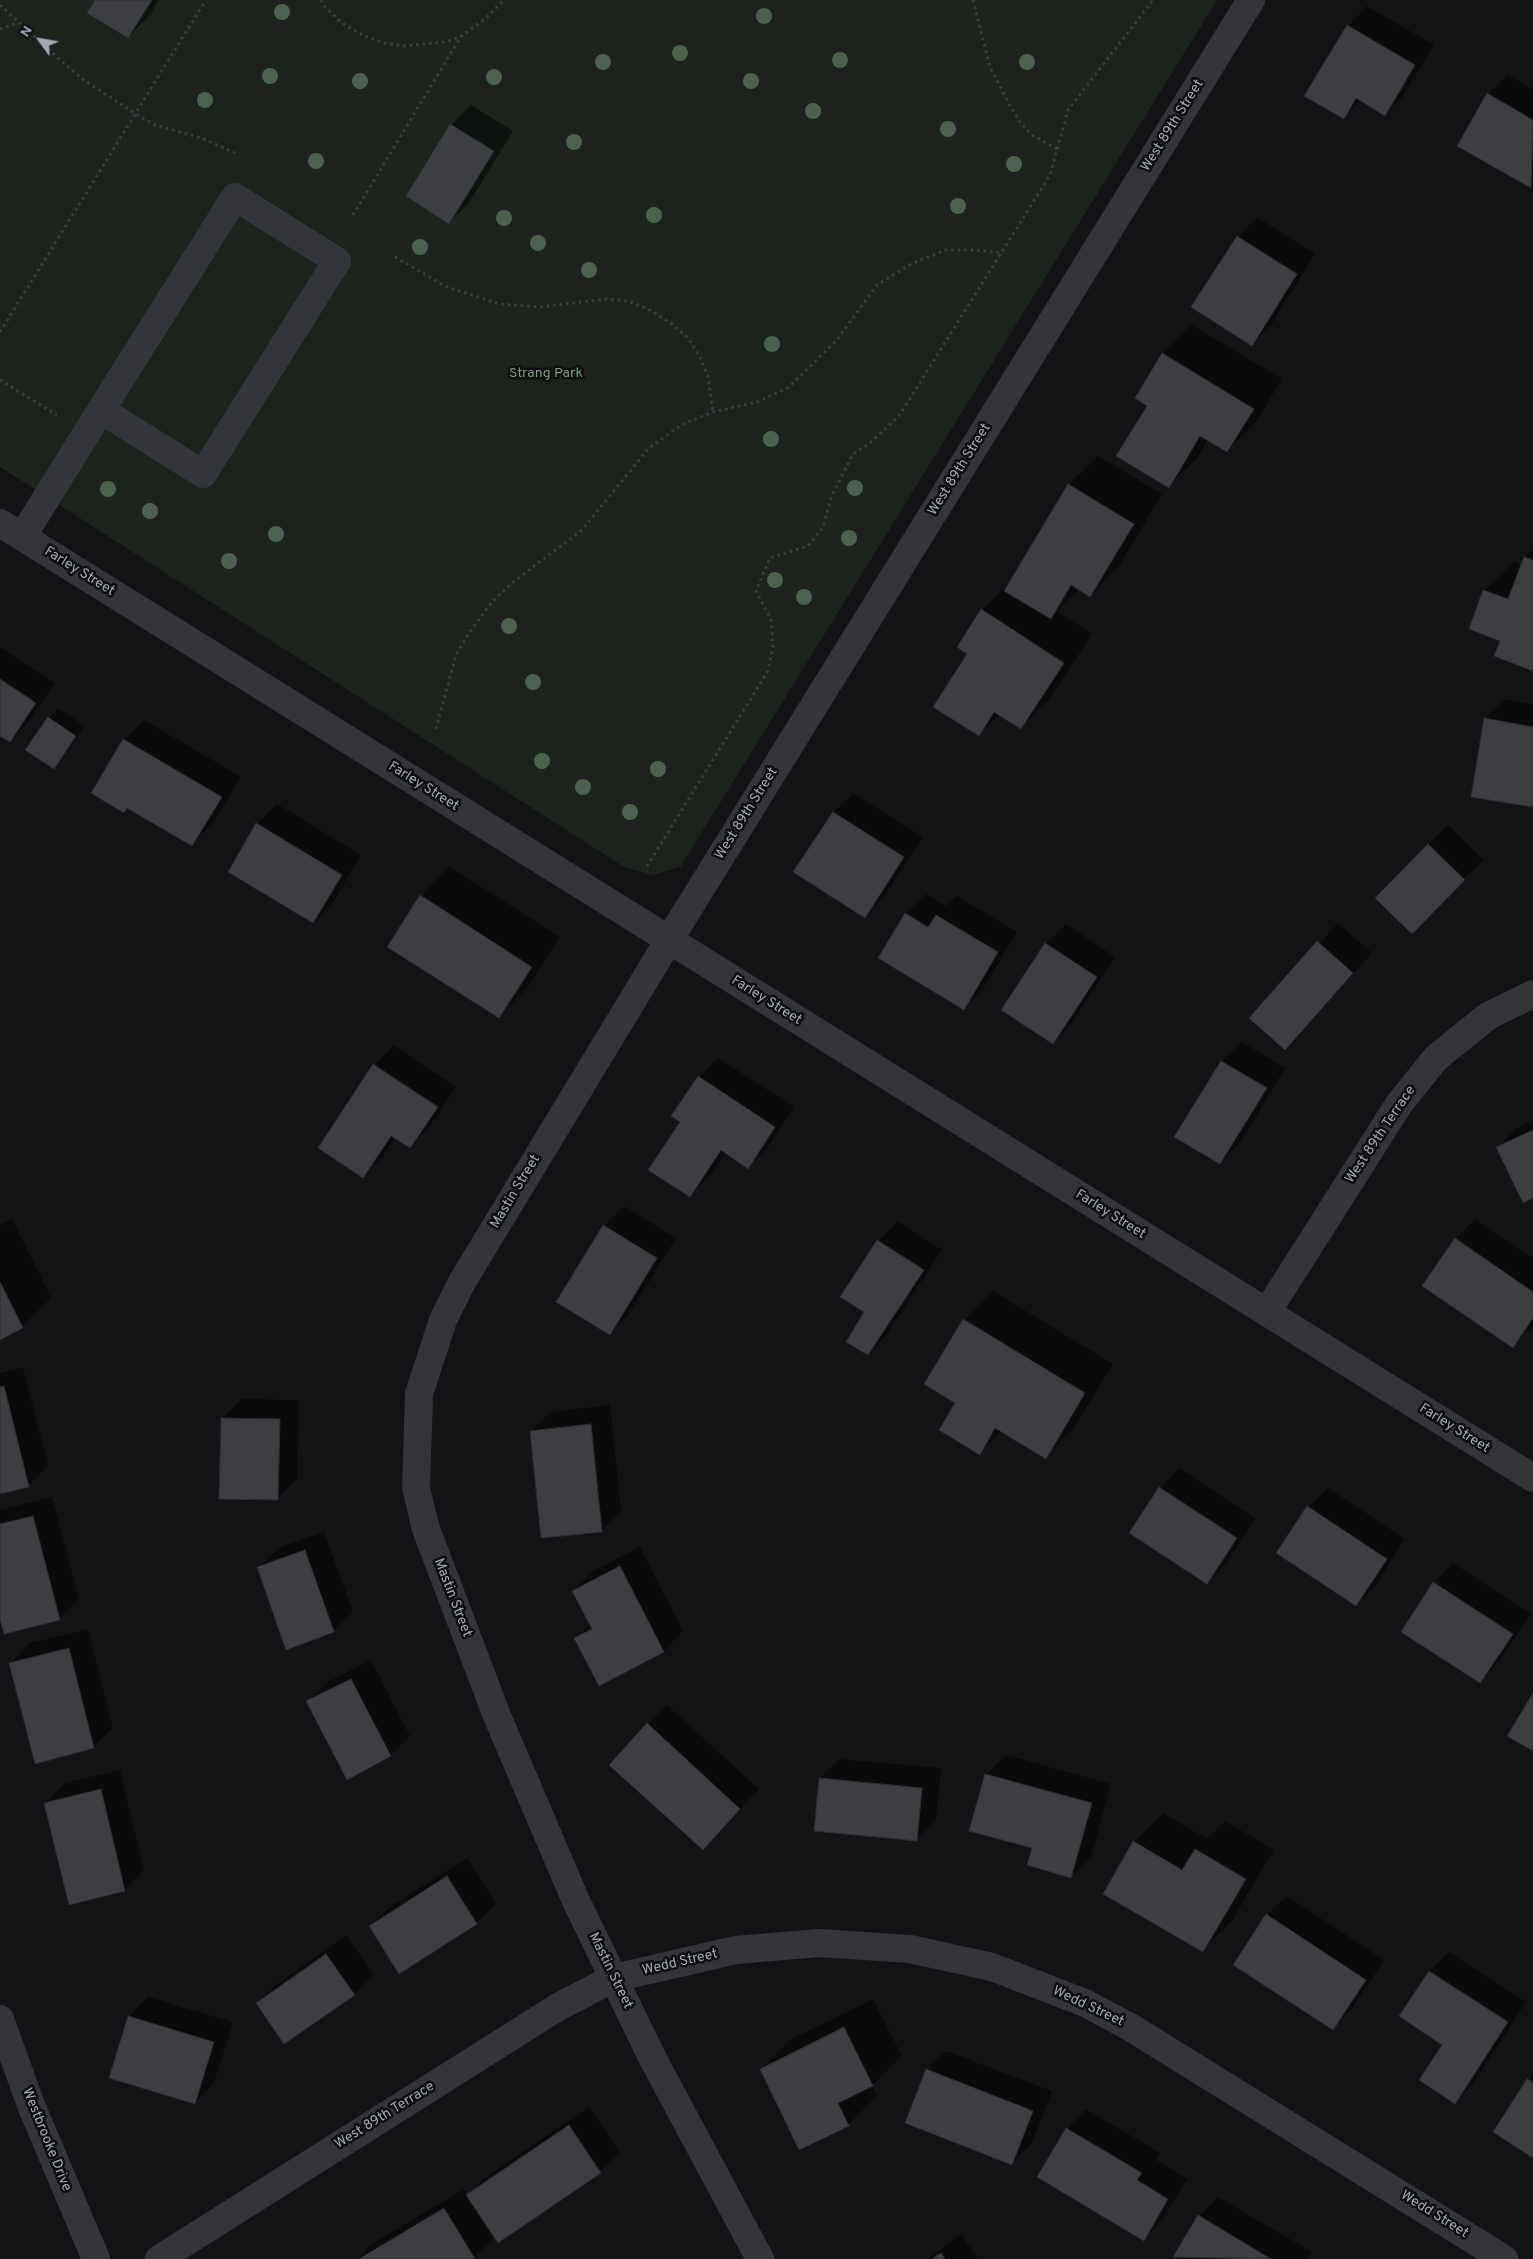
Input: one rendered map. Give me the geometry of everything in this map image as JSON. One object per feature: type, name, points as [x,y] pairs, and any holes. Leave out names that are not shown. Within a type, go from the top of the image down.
[{"type":"street","name":"West 89th Street","points":[[669,940],[1251,0]]},
{"type":"street","points":[[11,530],[101,410],[235,197],[337,261],[202,474],[101,410]]},
{"type":"street","name":"Farley Street","points":[[11,530],[1533,1478]]},
{"type":"street","name":"Mastin Street","points":[[669,940],[462,1282],[443,1320],[419,1394],[416,1488],[426,1529],[497,1716],[576,1901],[652,2060],[760,2259]]},
{"type":"street","name":"West 89th Terrace","points":[[1267,1312],[1399,1104],[1436,1058],[1488,1016],[1533,994]]},
{"type":"street","name":"Wedd Street","points":[[614,1978],[736,1950],[819,1943],[910,1949],[992,1967],[1085,2003],[1130,2027],[1504,2259]]},
{"type":"street","name":"West 89th Terrace","points":[[159,2259],[550,2012],[614,1978]]},
{"type":"street","name":"Westbrooke Drive","points":[[0,2019],[31,2106],[96,2259]]},
{"type":"path","points":[[321,0],[326,8],[342,23],[364,36],[384,43],[425,45],[446,42],[460,37],[485,19],[504,0]]},
{"type":"path","points":[[973,0],[990,67],[1006,98],[1019,121],[1032,135],[1057,149]]},
{"type":"path","points":[[647,866],[768,672],[773,646],[771,619],[756,591],[770,558],[808,546],[823,527],[832,495],[852,454],[870,443],[899,416],[1050,175],[1068,110],[1153,0]]},
{"type":"path","points":[[0,332],[204,3]]},
{"type":"path","points":[[0,5],[85,80],[136,114],[154,124],[201,138],[235,152]]},
{"type":"path","points":[[0,29],[19,23]]},
{"type":"path","points":[[353,215],[460,37]]},
{"type":"path","points":[[436,729],[456,655],[471,630],[492,602],[512,583],[582,530],[648,449],[681,425],[713,412],[757,402],[789,387],[836,341],[877,285],[911,264],[946,250],[1002,253]]},
{"type":"path","points":[[395,257],[447,287],[500,304],[540,307],[606,299],[628,302],[650,310],[672,324],[700,357],[708,377],[713,412]]},
{"type":"path","points":[[0,380],[59,416]]},
{"type":"green space","name":"Strang Park","points":[[0,0],[1217,0],[681,866],[653,875],[624,867],[0,467]]},
{"type":"building","points":[[95,0],[152,0],[128,38],[87,13]]},
{"type":"building","points":[[1347,25],[1415,65],[1385,116],[1356,98],[1344,119],[1304,96]]},
{"type":"building","points":[[1487,93],[1533,120],[1531,188],[1457,146]]},
{"type":"building","points":[[450,124],[494,151],[449,224],[406,196]]},
{"type":"building","points":[[1237,236],[1297,274],[1252,346],[1191,307]]},
{"type":"building","points":[[1162,353],[1254,409],[1227,452],[1200,436],[1169,488],[1116,456],[1147,406],[1135,398]]},
{"type":"building","points":[[1068,484],[1134,524],[1090,597],[1071,585],[1051,619],[1004,591]]},
{"type":"building","points":[[1524,557],[1533,560],[1533,671],[1494,656],[1500,641],[1469,629],[1483,590],[1508,599]]},
{"type":"building","points":[[981,609],[1064,663],[1021,729],[994,712],[979,736],[933,707],[967,654],[957,647]]},
{"type":"building","points":[[0,679],[36,703],[10,742],[0,736]]},
{"type":"building","points":[[48,717],[76,736],[54,769],[25,750]]},
{"type":"building","points":[[1484,718],[1533,727],[1533,807],[1471,797]]},
{"type":"building","points":[[123,739],[222,797],[192,846],[127,808],[124,813],[91,793]]},
{"type":"building","points":[[833,812],[904,857],[865,918],[793,872]]},
{"type":"building","points":[[256,823],[342,875],[313,923],[228,872]]},
{"type":"building","points":[[1428,844],[1465,880],[1412,934],[1375,898]]},
{"type":"building","points":[[420,895],[532,967],[499,1018],[387,947]]},
{"type":"building","points":[[905,913],[928,927],[936,915],[998,952],[964,1010],[878,958]]},
{"type":"building","points":[[1317,941],[1353,973],[1285,1050],[1249,1018]]},
{"type":"building","points":[[1045,943],[1097,977],[1053,1044],[1001,1010]]},
{"type":"building","points":[[1221,1061],[1267,1088],[1220,1164],[1174,1137]]},
{"type":"building","points":[[373,1064],[438,1107],[410,1148],[391,1136],[363,1178],[318,1148]]},
{"type":"building","points":[[698,1076],[775,1127],[748,1169],[721,1150],[690,1197],[648,1170],[680,1122],[671,1116]]},
{"type":"building","points":[[1533,1130],[1533,1198],[1523,1203],[1496,1147]]},
{"type":"building","points":[[603,1225],[657,1258],[610,1335],[556,1302]]},
{"type":"building","points":[[1455,1238],[1533,1292],[1533,1318],[1513,1348],[1422,1286]]},
{"type":"building","points":[[877,1240],[924,1270],[868,1355],[846,1342],[864,1312],[840,1297]]},
{"type":"building","points":[[0,1282],[23,1328],[0,1340]]},
{"type":"building","points":[[963,1319],[1085,1393],[1046,1459],[995,1428],[980,1455],[939,1430],[955,1403],[924,1384]]},
{"type":"building","points":[[4,1386],[29,1487],[0,1494],[0,1387]]},
{"type":"building","points":[[221,1418],[280,1419],[278,1500],[219,1499]]},
{"type":"building","points":[[591,1424],[602,1532],[541,1538],[530,1431]]},
{"type":"building","points":[[1159,1487],[1237,1538],[1207,1584],[1129,1533]]},
{"type":"building","points":[[1307,1506],[1387,1559],[1356,1606],[1276,1553]]},
{"type":"building","points":[[33,1516],[60,1620],[4,1634],[0,1619],[0,1524]]},
{"type":"building","points":[[305,1550],[334,1632],[286,1650],[257,1567]]},
{"type":"building","points":[[620,1566],[664,1652],[599,1686],[574,1638],[592,1629],[572,1591]]},
{"type":"building","points":[[1433,1582],[1513,1634],[1480,1683],[1401,1632]]},
{"type":"building","points":[[69,1648],[94,1748],[35,1764],[9,1663]]},
{"type":"building","points":[[351,1679],[391,1756],[347,1780],[306,1701]]},
{"type":"building","points":[[1533,1693],[1533,1751],[1507,1736]]},
{"type":"building","points":[[647,1723],[740,1809],[703,1850],[609,1765]]},
{"type":"building","points":[[985,1774],[1092,1803],[1071,1878],[1027,1865],[1032,1848],[969,1831]]},
{"type":"building","points":[[819,1778],[922,1788],[917,1841],[814,1831]]},
{"type":"building","points":[[101,1789],[125,1891],[69,1905],[44,1803]]},
{"type":"building","points":[[1133,1841],[1182,1870],[1195,1849],[1246,1879],[1203,1952],[1103,1894]]},
{"type":"building","points":[[447,1876],[477,1924],[399,1974],[369,1926]]},
{"type":"building","points":[[1266,1914],[1366,1980],[1333,2030],[1233,1965]]},
{"type":"building","points":[[326,1954],[355,1995],[284,2044],[256,2003]]},
{"type":"building","points":[[1429,1971],[1508,2022],[1455,2104],[1419,2080],[1442,2045],[1399,2016]]},
{"type":"building","points":[[128,2016],[214,2042],[195,2104],[109,2078]]},
{"type":"building","points":[[844,2027],[873,2086],[838,2103],[849,2126],[799,2150],[760,2069]]},
{"type":"building","points":[[926,2069],[1033,2111],[1012,2165],[905,2123]]},
{"type":"building","points":[[1527,2079],[1533,2082],[1533,2158],[1493,2132]]},
{"type":"building","points":[[569,2125],[601,2173],[498,2243],[466,2195]]},
{"type":"building","points":[[1066,2128],[1142,2173],[1137,2180],[1168,2199],[1144,2241],[1037,2177]]},
{"type":"building","points":[[444,2208],[475,2259],[359,2259]]},
{"type":"building","points":[[1198,2215],[1271,2259],[1173,2257]]},
{"type":"building","points":[[941,2253],[945,2259],[932,2259]]}]
